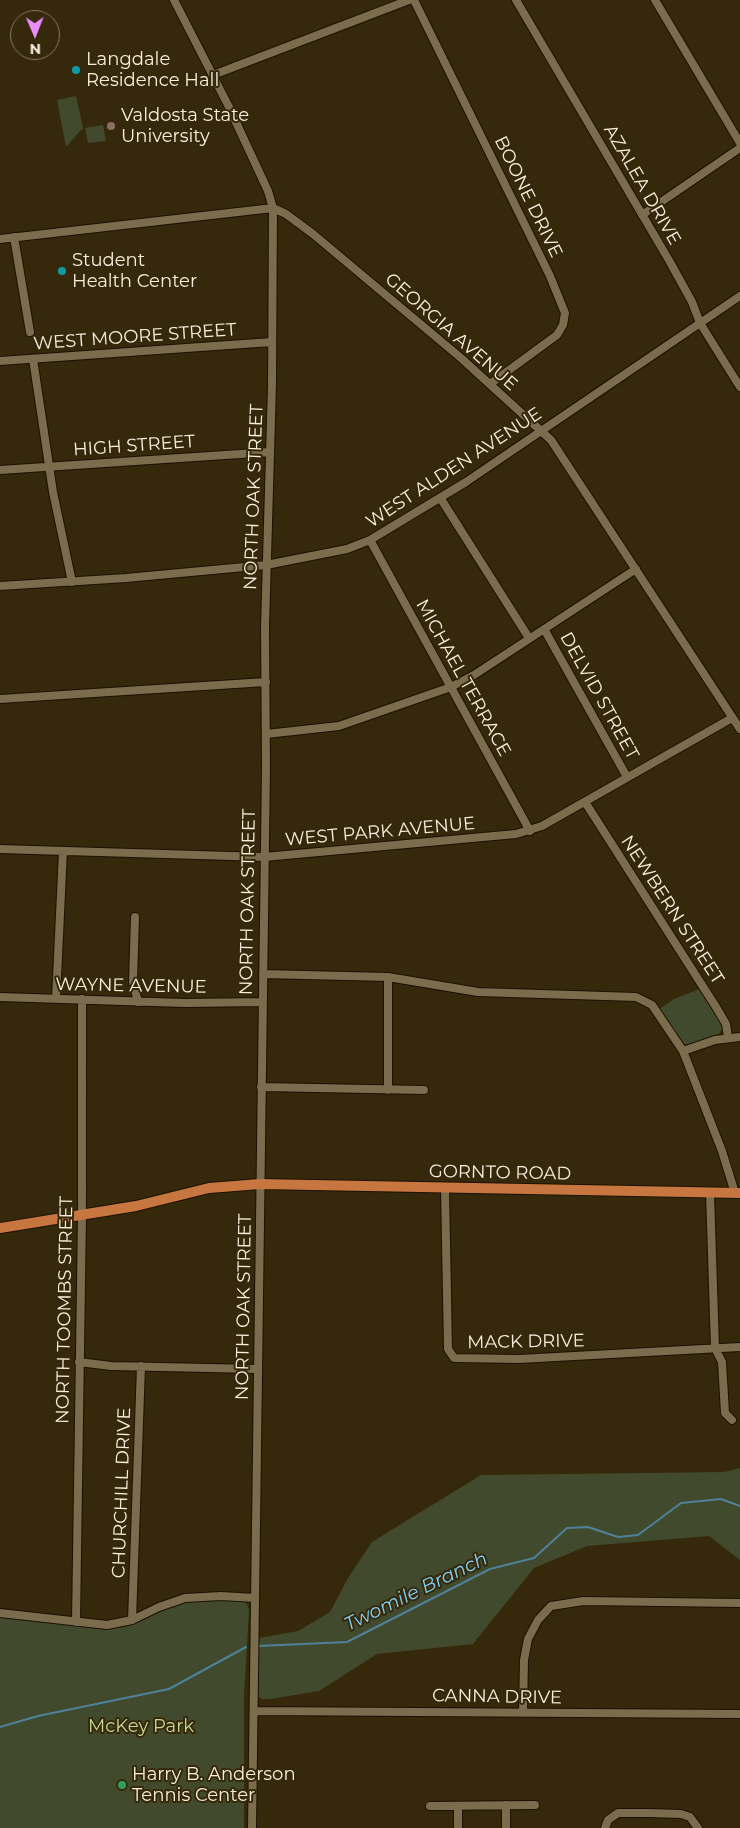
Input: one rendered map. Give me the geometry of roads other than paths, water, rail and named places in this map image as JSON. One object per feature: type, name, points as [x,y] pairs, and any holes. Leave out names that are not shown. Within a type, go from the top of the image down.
[{"type":"main road","name":"GORNTO ROAD","points":[[0,1228],[136,1206],[209,1188],[260,1184],[737,1193]]},
{"type":"street","name":"NORTH OAK STREET","points":[[174,0],[213,75],[268,191],[273,208],[270,452],[266,565],[266,734],[252,1828]]},
{"type":"street","points":[[213,75],[409,0]]},
{"type":"street","name":"BOONE DRIVE","points":[[414,0],[533,241],[565,313],[563,325],[557,335],[490,384]]},
{"type":"street","name":"AZALEA DRIVE","points":[[516,0],[692,302],[700,323],[740,387]]},
{"type":"street","points":[[656,0],[740,143]]},
{"type":"street","points":[[642,215],[740,148]]},
{"type":"street","points":[[0,239],[273,208]]},
{"type":"street","name":"GEORGIA AVENUE","points":[[273,208],[286,214],[313,234],[490,384],[552,440],[740,729]]},
{"type":"street","points":[[14,237],[30,332]]},
{"type":"street","name":"WEST ALDEN AVENUE","points":[[0,586],[72,582],[266,565],[347,548],[370,540],[441,499],[740,296]]},
{"type":"street","name":"WEST MOORE STREET","points":[[0,361],[272,342]]},
{"type":"street","points":[[33,359],[49,467],[72,582]]},
{"type":"street","name":"HIGH STREET","points":[[0,470],[270,452]]},
{"type":"street","name":"DELVID STREET","points":[[441,499],[529,638]]},
{"type":"street","name":"MICHAEL TERRACE","points":[[370,540],[530,830]]},
{"type":"street","points":[[266,734],[339,726],[451,687],[474,675],[636,569]]},
{"type":"street","name":"DELVID STREET","points":[[544,629],[627,778]]},
{"type":"street","points":[[0,699],[266,682]]},
{"type":"street","name":"WEST PARK AVENUE","points":[[0,849],[264,857],[462,840],[530,830],[585,802],[732,718]]},
{"type":"street","name":"NEWBERN STREET","points":[[585,802],[716,1007],[726,1024],[728,1037]]},
{"type":"street","points":[[56,999],[62,851]]},
{"type":"street","points":[[134,917],[134,982],[138,1002]]},
{"type":"street","points":[[262,974],[388,977],[478,992],[636,997],[652,1005],[683,1051],[737,1193]]},
{"type":"street","points":[[388,977],[388,1090]]},
{"type":"street","name":"WAYNE AVENUE","points":[[0,998],[138,1002],[262,1002]]},
{"type":"street","name":"NORTH TOOMBS STREET","points":[[76,1622],[82,1216],[82,999]]},
{"type":"street","points":[[683,1051],[728,1037],[740,1037]]},
{"type":"street","points":[[261,1087],[424,1090]]},
{"type":"street","name":"MACK DRIVE","points":[[445,1188],[448,1349],[454,1358],[519,1359],[740,1346]]},
{"type":"street","points":[[710,1193],[715,1348],[722,1362],[725,1413],[732,1420]]},
{"type":"street","points":[[79,1362],[142,1366],[258,1369]]},
{"type":"street","name":"CHURCHILL DRIVE","points":[[132,1620],[142,1366]]},
{"type":"street","points":[[0,1613],[107,1625],[132,1620],[158,1607],[185,1598],[222,1596],[255,1598]]},
{"type":"street","points":[[524,1712],[524,1660],[528,1639],[538,1620],[551,1606],[583,1601],[740,1603]]},
{"type":"street","name":"CANNA DRIVE","points":[[254,1711],[740,1714]]},
{"type":"street","points":[[506,1805],[506,1828]]},
{"type":"street","points":[[430,1806],[535,1805]]},
{"type":"street","points":[[458,1806],[458,1828]]},
{"type":"street","points":[[605,1828],[608,1820],[618,1813],[650,1812],[681,1814],[690,1817],[698,1828]]},
{"type":"waterway","name":"Twomile Branch","points":[[258,1646],[347,1642],[490,1569],[534,1558],[567,1528],[588,1527],[618,1537],[638,1535],[681,1503],[721,1499],[740,1506]]},
{"type":"waterway","name":"Twomile Branch","points":[[0,1727],[38,1716],[169,1689],[246,1647]]},
{"type":"place","name":"Langdale Residence Hall","points":[[76,70]]},
{"type":"place","name":"Valdosta State University","points":[[111,126]]},
{"type":"place","name":"Student Health Center","points":[[62,271]]},
{"type":"place","name":"Harry B. Anderson Tennis Center","points":[[122,1785]]},
{"type":"park label","name":"McKey Park","points":[[141,1727]]}]
